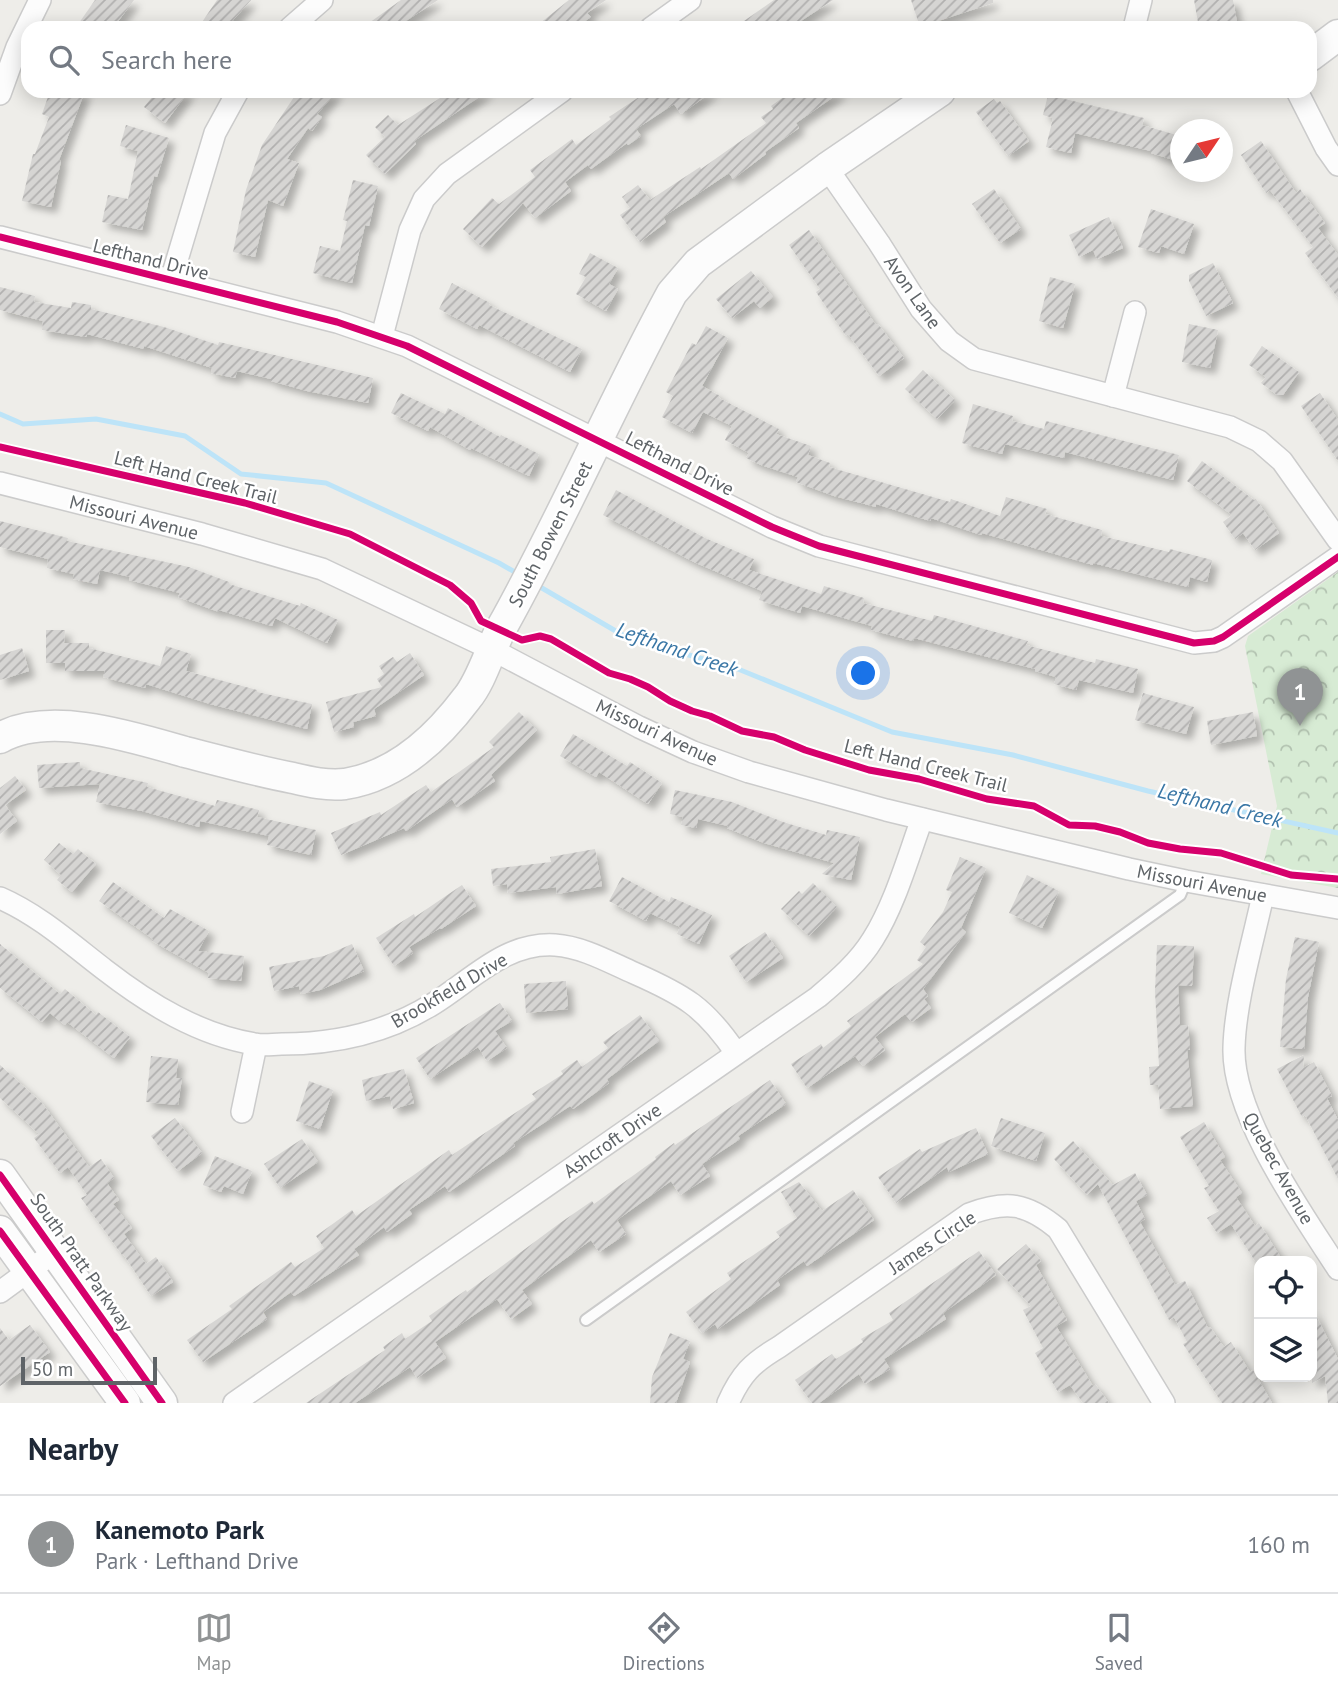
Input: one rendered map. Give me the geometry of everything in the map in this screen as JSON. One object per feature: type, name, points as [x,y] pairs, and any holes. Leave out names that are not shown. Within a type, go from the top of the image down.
[{"type":"street","points":[[30,21],[40,0]]},
{"type":"street","points":[[298,21],[322,0]]},
{"type":"street","points":[[660,21],[690,0]]},
{"type":"street","points":[[1136,21],[1141,0]]},
{"type":"street","points":[[1317,50],[1338,35]]},
{"type":"street","points":[[0,94],[21,39]]},
{"type":"street","points":[[171,280],[215,133],[234,98]]},
{"type":"street","points":[[382,336],[410,230],[424,199],[447,174],[552,98]]},
{"type":"street","name":"South Bowen Street","points":[[0,738],[40,726],[73,726],[167,747],[258,772],[328,785],[372,777],[404,761],[441,729],[470,696],[491,649],[672,293],[698,263],[827,168],[930,98]]},
{"type":"street","points":[[1301,98],[1326,148],[1338,165]]},
{"type":"street","name":"Avon Lane","points":[[827,168],[880,243],[921,309],[949,341],[974,359],[1230,427],[1259,441],[1282,461],[1338,540]]},
{"type":"street","name":"Lefthand Drive","points":[[0,237],[337,322],[382,336],[772,527],[820,546],[1194,643],[1223,637],[1338,557]]},
{"type":"street","points":[[1112,397],[1135,312]]},
{"type":"street","name":"Missouri Avenue","points":[[0,483],[202,534],[323,569],[491,649],[639,727],[693,752],[749,772],[922,818],[1186,881],[1338,908]]},
{"type":"street","name":"Ashcroft Drive","points":[[234,1403],[818,997],[849,970],[874,938],[896,890],[922,818]]},
{"type":"street","name":"Quebec Avenue","points":[[1263,895],[1237,1021],[1234,1050],[1236,1079],[1247,1115],[1298,1206],[1338,1269]]},
{"type":"street","name":"Brookfield Drive","points":[[0,898],[57,931],[106,971],[164,1011],[202,1029],[256,1045],[302,1044],[361,1035],[388,1027],[433,1004],[498,958],[529,947],[554,945],[579,949],[665,987],[694,1004],[718,1027],[736,1053]]},
{"type":"street","points":[[242,1112],[256,1045]]},
{"type":"street","name":"South Pratt Parkway","points":[[0,1175],[162,1403]]},
{"type":"street","name":"James Circle","points":[[727,1403],[737,1381],[755,1360],[779,1347],[969,1214],[992,1205],[1016,1205],[1039,1213],[1058,1229],[1164,1403]]},
{"type":"street","points":[[0,1231],[125,1403]]},
{"type":"street","points":[[0,1292],[56,1251]]},
{"type":"lane","points":[[586,1320],[1180,895],[1186,881]]},
{"type":"green space","points":[[1338,572],[1338,888],[1261,874],[1277,806],[1245,646],[1248,636]]},
{"type":"building","points":[[95,0],[134,0],[118,21],[80,21]]},
{"type":"building","points":[[217,0],[251,0],[232,21],[203,21]]},
{"type":"building","points":[[401,0],[438,0],[406,21],[372,21]]},
{"type":"building","points":[[569,0],[606,0],[587,13],[591,17],[585,21],[543,21]]},
{"type":"building","points":[[774,0],[833,0],[801,21],[744,21]]},
{"type":"building","points":[[911,0],[993,0],[993,3],[938,21],[918,21]]},
{"type":"building","points":[[1194,0],[1233,0],[1237,21],[1198,21]]},
{"type":"building","points":[[48,98],[82,98],[59,160],[61,161],[51,207],[22,201],[33,154],[49,117],[42,114]]},
{"type":"building","points":[[151,98],[184,98],[165,123],[144,107]]},
{"type":"building","points":[[293,98],[331,98],[317,114],[322,117],[312,131],[308,128],[287,159],[299,163],[283,206],[268,200],[255,257],[233,252],[246,190],[262,145]]},
{"type":"building","points":[[440,98],[478,98],[414,141],[416,144],[385,174],[366,155],[385,137],[375,127],[388,115],[398,125]]},
{"type":"building","points":[[638,98],[703,98],[681,114],[674,104],[636,129],[641,136],[591,169],[588,165],[565,182],[571,191],[535,218],[523,203],[482,247],[463,229],[492,198],[499,204],[535,177],[530,170],[572,139],[576,145],[611,119],[609,117]]},
{"type":"building","points":[[782,98],[832,98],[796,123],[799,128],[733,179],[729,173],[663,217],[666,222],[640,242],[620,215],[630,208],[622,197],[638,185],[650,200],[700,167],[701,169],[766,123],[761,117],[773,109],[771,106]]},
{"type":"building","points":[[1047,98],[1061,98],[1144,118],[1142,125],[1170,133],[1170,159],[1151,151],[1075,133],[1071,153],[1046,147],[1053,118],[1043,115]]},
{"type":"building","points":[[994,99],[997,103],[1000,101],[1029,141],[1008,156],[976,112]]},
{"type":"building","points":[[126,125],[169,138],[157,177],[154,176],[142,230],[102,222],[108,195],[128,199],[138,151],[120,146]]},
{"type":"building","points":[[1261,141],[1296,193],[1300,189],[1325,223],[1318,228],[1338,255],[1338,298],[1305,253],[1313,247],[1270,190],[1266,193],[1241,155]]},
{"type":"building","points":[[353,180],[378,186],[369,226],[365,225],[352,283],[313,273],[320,246],[340,251],[347,221],[343,220]]},
{"type":"building","points":[[994,189],[1021,229],[1000,243],[972,204]]},
{"type":"building","points":[[1151,209],[1194,224],[1184,254],[1161,246],[1159,253],[1138,247]]},
{"type":"building","points":[[1109,217],[1123,248],[1097,259],[1093,250],[1079,257],[1069,235]]},
{"type":"building","points":[[809,230],[876,325],[878,324],[904,358],[879,376],[848,334],[846,336],[816,292],[820,289],[789,245]]},
{"type":"building","points":[[590,253],[618,268],[609,284],[618,289],[606,311],[576,294],[586,277],[579,274]]},
{"type":"building","points":[[1213,263],[1233,303],[1206,316],[1189,281],[1189,275]]},
{"type":"building","points":[[751,271],[773,297],[760,308],[754,301],[732,318],[716,299]]},
{"type":"building","points":[[1050,277],[1075,284],[1063,328],[1039,321]]},
{"type":"building","points":[[452,283],[490,303],[489,305],[582,349],[570,372],[479,325],[477,329],[439,309]]},
{"type":"building","points":[[0,287],[35,296],[34,302],[71,308],[72,302],[91,305],[91,309],[164,327],[218,345],[219,342],[373,378],[368,403],[307,391],[237,371],[235,378],[211,373],[212,368],[144,346],[144,349],[87,334],[86,337],[42,330],[43,321],[0,310]]},
{"type":"building","points":[[1189,324],[1218,330],[1210,368],[1182,362]]},
{"type":"building","points":[[706,326],[728,338],[702,386],[720,396],[719,398],[779,429],[776,434],[811,446],[808,455],[830,463],[829,467],[950,502],[951,499],[1000,516],[1006,497],[1047,509],[1045,514],[1102,530],[1101,536],[1212,560],[1207,582],[1190,577],[1188,587],[1093,565],[982,533],[981,535],[931,518],[930,521],[876,504],[876,507],[834,496],[796,482],[798,477],[746,458],[749,453],[725,440],[732,426],[703,412],[692,433],[662,417],[673,396],[666,392],[692,343],[696,345]]},
{"type":"building","points":[[1262,346],[1299,372],[1283,395],[1277,395],[1261,383],[1266,377],[1249,365]]},
{"type":"building","points":[[923,370],[955,400],[937,419],[905,389]]},
{"type":"building","points":[[401,393],[445,414],[448,408],[500,437],[501,435],[539,454],[529,476],[471,448],[470,450],[430,427],[428,431],[391,413]]},
{"type":"building","points":[[1320,393],[1338,420],[1338,461],[1301,406]]},
{"type":"building","points":[[973,404],[1013,416],[1012,421],[1044,429],[1046,421],[1179,455],[1173,480],[1065,452],[1064,458],[1005,444],[1002,454],[962,443]]},
{"type":"building","points":[[1202,461],[1256,499],[1279,533],[1255,550],[1243,533],[1235,539],[1223,522],[1232,515],[1187,481]]},
{"type":"building","points":[[616,490],[705,538],[754,559],[749,570],[821,594],[824,586],[864,598],[863,603],[932,621],[934,615],[1028,641],[1026,645],[1095,663],[1096,659],[1138,669],[1133,693],[1079,680],[1076,690],[1054,684],[1056,677],[1035,669],[914,638],[913,641],[871,630],[872,626],[802,606],[800,613],[759,600],[762,591],[696,563],[603,515]]},
{"type":"building","points":[[0,521],[68,538],[67,541],[189,567],[229,584],[300,606],[301,603],[338,620],[327,643],[275,618],[272,626],[219,612],[178,597],[180,593],[129,580],[130,577],[100,570],[97,584],[73,579],[74,574],[47,568],[48,559],[0,547]]},
{"type":"building","points":[[46,630],[65,630],[64,643],[89,643],[89,648],[160,666],[166,646],[191,654],[186,671],[257,692],[312,704],[307,729],[146,684],[145,688],[103,677],[105,671],[65,671],[65,663],[46,663]]},
{"type":"building","points":[[22,648],[29,671],[0,680],[0,655]]},
{"type":"building","points":[[410,653],[424,675],[374,709],[376,716],[353,722],[354,727],[334,732],[326,702],[382,687],[377,679],[384,674],[379,666],[393,657],[397,662]]},
{"type":"building","points":[[1143,693],[1194,707],[1186,734],[1135,720]]},
{"type":"building","points":[[519,712],[537,730],[491,775],[495,781],[457,807],[452,799],[406,831],[404,828],[341,855],[331,833],[380,812],[381,815],[426,785],[431,792],[494,747],[489,742]]},
{"type":"building","points":[[1253,712],[1257,736],[1211,745],[1207,721]]},
{"type":"building","points":[[573,734],[627,766],[630,762],[662,783],[648,804],[599,772],[596,777],[560,756]]},
{"type":"building","points":[[80,762],[80,768],[148,783],[147,787],[215,806],[217,800],[259,810],[257,817],[316,830],[311,855],[267,845],[269,836],[200,821],[199,827],[142,811],[96,802],[100,784],[39,788],[37,765]]},
{"type":"building","points":[[15,776],[26,790],[5,805],[17,821],[0,834],[0,788]]},
{"type":"building","points":[[675,790],[732,802],[826,835],[827,830],[860,837],[851,880],[822,874],[834,863],[764,843],[727,828],[728,826],[698,819],[696,828],[681,825],[683,817],[670,814]]},
{"type":"building","points":[[59,843],[73,854],[78,849],[96,864],[72,892],[57,880],[61,875],[44,860]]},
{"type":"building","points":[[595,849],[602,886],[557,894],[556,887],[508,893],[507,884],[493,886],[491,869],[551,862],[550,857]]},
{"type":"building","points":[[960,857],[986,868],[961,928],[966,932],[923,989],[928,996],[924,999],[931,1008],[912,1022],[905,1014],[875,1037],[885,1050],[863,1066],[855,1056],[807,1088],[791,1064],[821,1044],[823,1048],[851,1026],[847,1021],[923,964],[917,960],[926,947],[920,942],[943,912],[952,892],[946,890]]},
{"type":"building","points":[[1027,875],[1059,891],[1042,928],[1009,913]]},
{"type":"building","points":[[622,877],[669,902],[671,897],[712,915],[699,944],[677,934],[680,927],[650,913],[646,921],[609,901]]},
{"type":"building","points":[[113,882],[164,918],[170,909],[209,931],[198,951],[244,956],[241,981],[208,978],[209,973],[152,941],[153,939],[99,901]]},
{"type":"building","points":[[813,883],[837,907],[809,936],[781,909],[799,891],[802,894]]},
{"type":"building","points":[[462,885],[476,906],[409,947],[413,953],[394,966],[376,938],[414,914],[415,917]]},
{"type":"building","points":[[765,932],[783,958],[746,982],[729,956]]},
{"type":"building","points":[[1295,937],[1319,942],[1308,997],[1304,1049],[1280,1047],[1286,979]]},
{"type":"building","points":[[0,944],[60,994],[65,989],[96,1015],[98,1012],[130,1037],[114,1058],[67,1022],[65,1025],[50,1013],[42,1022],[0,988]]},
{"type":"building","points":[[352,944],[364,971],[320,990],[301,994],[299,986],[274,991],[269,967],[324,956]]},
{"type":"building","points":[[1157,945],[1194,946],[1192,986],[1178,985],[1180,1026],[1188,1025],[1190,1050],[1187,1050],[1193,1106],[1160,1109],[1158,1085],[1150,1085],[1149,1067],[1159,1066],[1155,991]]},
{"type":"building","points":[[566,981],[568,1009],[526,1013],[524,984]]},
{"type":"building","points":[[500,1003],[512,1021],[495,1031],[507,1048],[487,1061],[478,1047],[430,1079],[416,1058]]},
{"type":"building","points":[[640,1015],[659,1041],[607,1079],[609,1083],[573,1109],[570,1106],[513,1143],[515,1146],[449,1192],[445,1186],[409,1210],[412,1214],[387,1232],[384,1227],[354,1249],[359,1255],[294,1296],[291,1292],[263,1312],[267,1319],[203,1362],[187,1340],[232,1309],[229,1306],[291,1262],[295,1267],[324,1248],[316,1236],[352,1210],[356,1216],[449,1150],[452,1155],[536,1099],[532,1094],[563,1074],[561,1071],[577,1060],[582,1067],[608,1048],[603,1042]]},
{"type":"building","points":[[1304,1055],[1303,1068],[1314,1062],[1332,1096],[1327,1098],[1338,1120],[1338,1179],[1305,1115],[1302,1117],[1277,1069]]},
{"type":"building","points":[[151,1056],[178,1059],[176,1078],[182,1078],[178,1105],[146,1102]]},
{"type":"building","points":[[0,1065],[42,1103],[89,1167],[101,1159],[114,1178],[107,1183],[119,1200],[113,1204],[132,1228],[124,1234],[146,1264],[156,1257],[173,1282],[151,1296],[81,1198],[87,1195],[68,1167],[60,1173],[34,1138],[39,1134],[0,1098]]},
{"type":"building","points":[[404,1069],[414,1103],[393,1109],[390,1096],[366,1101],[362,1080]]},
{"type":"building","points":[[770,1080],[786,1104],[702,1164],[710,1176],[680,1195],[671,1181],[617,1220],[626,1234],[599,1252],[591,1240],[522,1290],[532,1304],[511,1319],[497,1299],[435,1342],[446,1358],[417,1378],[410,1367],[355,1403],[306,1403],[385,1350],[383,1347],[402,1333],[405,1339],[432,1321],[429,1316],[466,1290],[467,1292],[592,1201],[594,1204],[674,1143],[675,1145]]},
{"type":"building","points":[[309,1081],[333,1090],[320,1129],[296,1121]]},
{"type":"building","points":[[175,1118],[202,1153],[178,1171],[151,1136]]},
{"type":"building","points":[[1001,1118],[1045,1133],[1036,1161],[991,1146]]},
{"type":"building","points":[[1204,1122],[1225,1157],[1220,1160],[1242,1193],[1236,1197],[1255,1226],[1259,1223],[1280,1256],[1254,1256],[1254,1259],[1231,1224],[1217,1233],[1207,1218],[1219,1211],[1204,1188],[1209,1186],[1180,1137]]},
{"type":"building","points":[[976,1128],[988,1154],[949,1172],[947,1167],[896,1203],[878,1177],[920,1149],[922,1152]]},
{"type":"building","points":[[302,1139],[318,1162],[280,1188],[264,1164]]},
{"type":"building","points":[[1073,1141],[1113,1185],[1135,1173],[1147,1195],[1136,1201],[1145,1219],[1140,1222],[1175,1285],[1185,1281],[1208,1328],[1210,1327],[1224,1347],[1231,1342],[1250,1372],[1254,1372],[1254,1382],[1260,1382],[1272,1403],[1222,1403],[1183,1344],[1187,1342],[1174,1317],[1169,1320],[1098,1184],[1087,1195],[1054,1159]]},
{"type":"building","points":[[215,1156],[252,1171],[243,1194],[224,1186],[221,1192],[203,1185]]},
{"type":"building","points":[[799,1182],[822,1211],[853,1190],[874,1220],[807,1266],[804,1261],[777,1280],[780,1285],[718,1329],[715,1324],[702,1333],[686,1312],[731,1279],[727,1273],[780,1237],[776,1232],[797,1218],[781,1192]]},
{"type":"building","points":[[1026,1244],[1041,1261],[1036,1265],[1067,1320],[1056,1326],[1093,1386],[1095,1384],[1109,1403],[1083,1403],[1070,1385],[1058,1392],[1035,1353],[1043,1348],[1023,1310],[1031,1306],[997,1269]]},
{"type":"building","points":[[979,1251],[996,1275],[943,1313],[946,1319],[884,1359],[890,1369],[865,1384],[859,1374],[819,1403],[812,1403],[795,1380],[832,1354],[836,1359],[863,1342],[861,1339],[893,1320],[889,1313]]},
{"type":"building","points":[[1317,1318],[1338,1359],[1338,1403],[1328,1403],[1325,1376],[1317,1380]]},
{"type":"building","points":[[30,1325],[50,1352],[0,1386],[0,1328],[9,1340]]},
{"type":"building","points":[[670,1333],[690,1341],[683,1359],[690,1362],[676,1403],[650,1403],[652,1377]]},
{"type":"waterway","name":"Lefthand Creek","points":[[0,414],[23,424],[96,419],[185,436],[241,474],[326,483],[520,575]]},
{"type":"waterway","name":"Lefthand Creek","points":[[535,584],[626,637],[738,669],[892,732],[1013,755],[1148,791],[1338,833]]},
{"type":"cycle path","points":[[0,237],[337,322],[407,346],[772,527],[819,546],[1194,643],[1223,637],[1338,557]]},
{"type":"cycle path","name":"Left Hand Creek Trail","points":[[0,447],[245,503],[350,534],[450,585],[471,603],[481,621],[522,640],[540,636],[551,639],[609,673],[630,679],[670,701],[742,731],[774,737],[805,750],[869,770],[919,779],[987,799],[1034,806],[1069,825],[1095,826],[1148,843],[1221,853],[1291,875],[1338,879]]},
{"type":"cycle path","points":[[0,1175],[162,1403]]},
{"type":"cycle path","points":[[0,1231],[125,1403]]},
{"type":"place","name":"Kanemoto Park","points":[[1300,726]]}]
